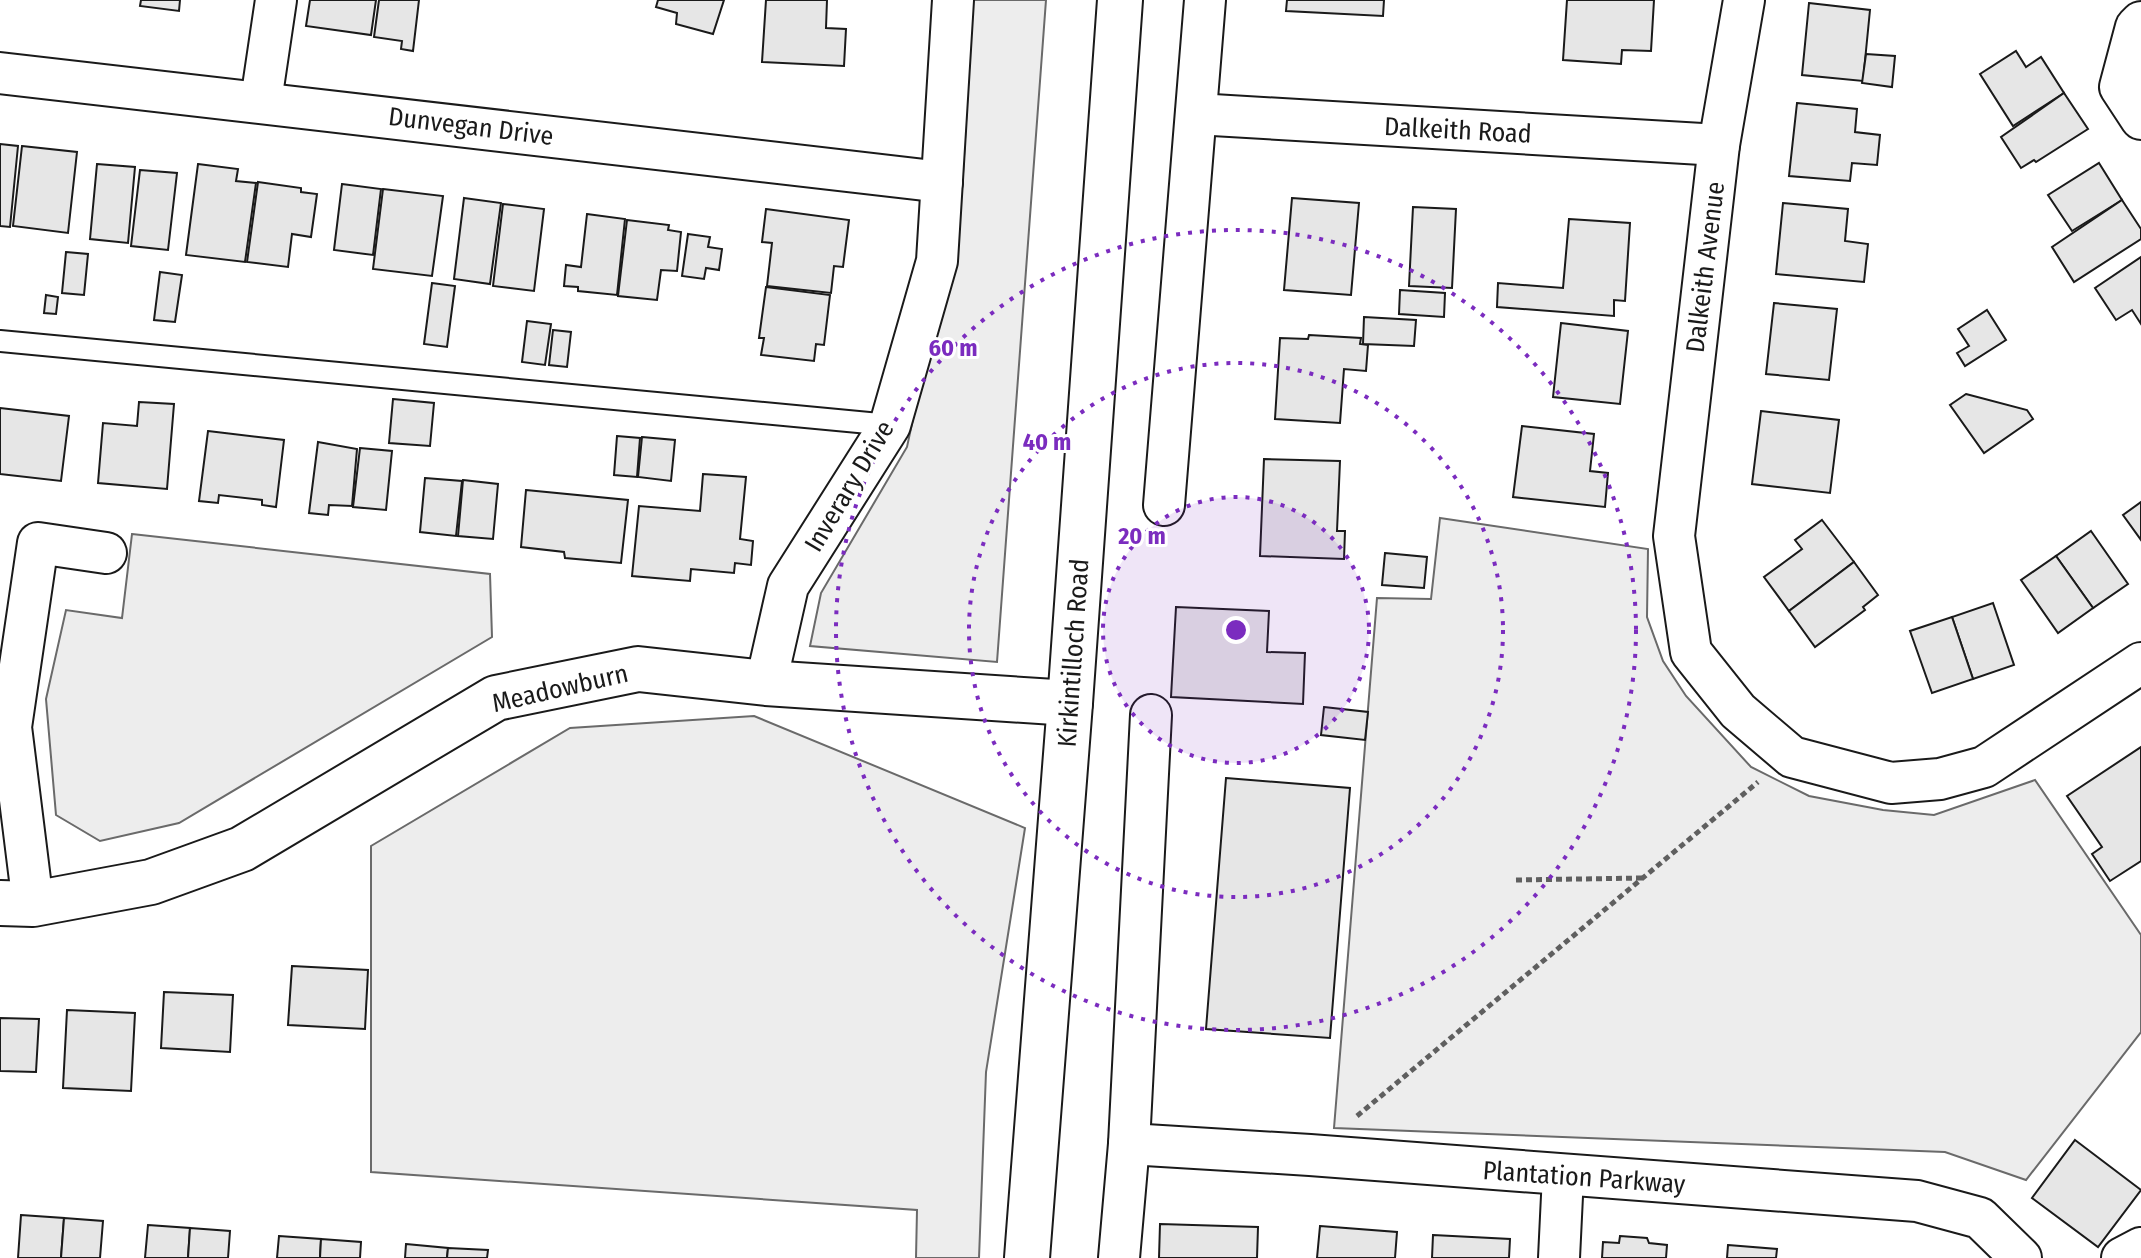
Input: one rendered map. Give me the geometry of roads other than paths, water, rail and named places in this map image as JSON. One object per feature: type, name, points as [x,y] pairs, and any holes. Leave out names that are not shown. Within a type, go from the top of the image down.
[{"type":"main road","name":"Kirkintilloch Road","points":[[1027,1258],[1120,0]]},
{"type":"main road","name":"Meadowburn","points":[[16,904],[151,882],[242,849],[496,698],[638,669],[766,683],[1070,703]]},
{"type":"street","points":[[261,101],[276,0]]},
{"type":"street","name":"Inverary Drive","points":[[766,683],[788,586],[890,425],[937,261],[953,0]]},
{"type":"street","points":[[1164,505],[1205,0]]},
{"type":"street","name":"Dalkeith Avenue","points":[[1744,0],[1719,145],[1674,536],[1691,652],[1738,711],[1792,757],[1891,783],[1940,779],[1984,767],[2141,663]]},
{"type":"street","points":[[2141,22],[2136,27],[2120,87],[2141,119]]},
{"type":"street","name":"Dunvegan Drive","points":[[0,73],[942,182]]},
{"type":"street","name":"Dalkeith Road","points":[[1196,114],[1719,145]]},
{"type":"street","points":[[16,904],[11,727],[38,543],[106,553]]},
{"type":"street","points":[[1119,1258],[1129,1144],[1151,715]]},
{"type":"street","name":"Plantation Parkway","points":[[1129,1144],[1917,1201],[1980,1218],[2021,1258]]},
{"type":"street","points":[[1559,1258],[1563,1175]]},
{"type":"street","points":[[2122,1258],[2141,1248]]},
{"type":"lane","points":[[0,341],[890,425]]}]
